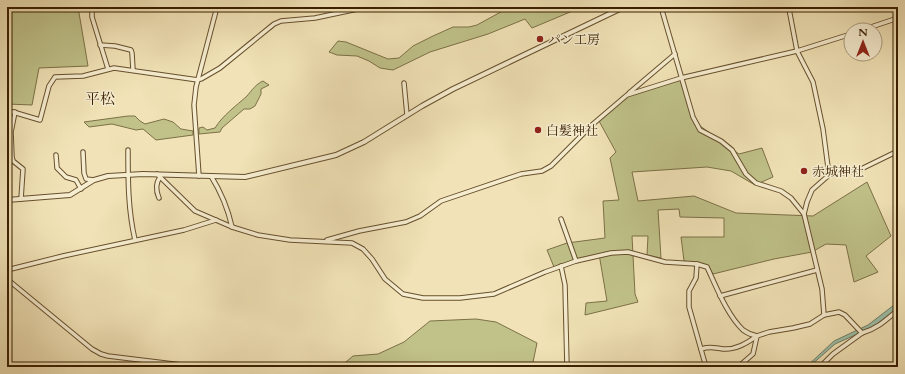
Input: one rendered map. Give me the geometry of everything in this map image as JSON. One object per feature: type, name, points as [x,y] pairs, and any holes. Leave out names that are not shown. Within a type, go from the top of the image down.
[{"type":"street","points":[[92,7],[92,17],[108,69]]},
{"type":"street","points":[[199,176],[194,104],[196,87],[217,7]]},
{"type":"street","points":[[7,112],[15,112],[40,120],[49,86],[55,78],[83,76],[108,69],[114,68],[134,70],[198,80],[220,68],[264,32],[281,21],[315,18],[366,7]]},
{"type":"street","points":[[7,200],[70,195],[94,180],[108,176],[128,174],[158,176],[254,176],[336,156],[364,142],[453,89],[624,7]]},
{"type":"street","points":[[661,7],[676,54],[681,78],[693,117],[700,130],[721,141],[732,150],[746,174],[756,183],[781,190],[791,198],[804,214]]},
{"type":"street","points":[[789,9],[797,51],[813,82],[823,129],[829,175]]},
{"type":"street","points":[[883,23],[898,18]]},
{"type":"street","points":[[627,95],[681,78],[797,51],[843,37]]},
{"type":"street","points":[[100,45],[115,46],[131,50],[134,70]]},
{"type":"street","points":[[322,242],[359,231],[406,222],[420,216],[441,201],[521,174],[542,171],[551,166],[592,124],[676,54]]},
{"type":"street","points":[[404,83],[408,115]]},
{"type":"street","points":[[15,112],[11,132],[12,157],[14,161],[23,169],[22,199]]},
{"type":"street","points":[[128,150],[130,210],[135,240]]},
{"type":"street","points":[[824,315],[822,289],[816,270],[804,214],[812,190],[829,175],[857,171],[898,151]]},
{"type":"street","points":[[83,152],[84,173],[86,179],[94,180]]},
{"type":"street","points":[[56,155],[57,168],[66,177],[76,180],[81,189]]},
{"type":"street","points":[[158,176],[156,192],[159,198]]},
{"type":"street","points":[[158,176],[195,211],[232,227],[258,236],[290,240],[352,243],[362,249],[372,259],[385,279],[403,294],[423,298],[460,298],[494,294],[561,266],[611,253],[628,252],[666,262],[697,264],[707,267],[720,296],[736,322],[744,331],[757,336]]},
{"type":"street","points":[[211,176],[219,189],[229,214],[232,227]]},
{"type":"street","points":[[7,270],[63,256],[184,230],[216,220]]},
{"type":"street","points":[[561,220],[576,261]]},
{"type":"street","points":[[697,264],[696,278],[689,291],[689,307],[706,367]]},
{"type":"street","points":[[561,266],[566,286],[567,367]]},
{"type":"street","points":[[720,296],[816,270]]},
{"type":"street","points":[[7,279],[92,349],[101,354],[159,365],[198,367]]},
{"type":"street","points":[[824,363],[833,354],[862,333],[870,331],[878,326],[898,310]]},
{"type":"street","points":[[701,349],[710,346],[724,349],[737,347],[757,336],[769,332],[810,324],[824,315],[839,312],[845,314],[862,333]]},
{"type":"street","points":[[738,367],[753,354],[757,336]]},
{"type":"green space","points":[[7,7],[78,7],[88,66],[39,68],[32,105],[7,104]]},
{"type":"green space","points":[[512,7],[582,7],[532,28],[525,19],[488,34],[430,52],[393,70],[380,68],[357,56],[337,55],[329,52],[338,41],[346,42],[388,59],[399,58],[413,46],[433,36],[453,27],[469,27],[477,25]]},
{"type":"green space","points":[[680,79],[696,123],[739,154],[762,148],[773,177],[755,185],[731,171],[707,167],[632,172],[638,201],[694,196],[736,213],[813,216],[867,182],[891,236],[866,256],[878,272],[854,282],[846,245],[826,244],[812,252],[774,259],[713,274],[708,266],[684,261],[681,237],[724,237],[724,218],[680,217],[679,209],[658,210],[661,258],[647,255],[648,236],[632,236],[635,294],[638,302],[585,315],[586,303],[607,301],[599,254],[554,267],[547,250],[567,243],[605,238],[603,201],[619,200],[610,158],[616,152],[599,121],[627,96]]},
{"type":"green space","points":[[263,81],[269,85],[261,89],[261,94],[255,106],[250,109],[244,109],[222,128],[220,132],[199,134],[199,128],[203,127],[207,130],[215,128],[218,123],[247,96],[256,85]]},
{"type":"green space","points":[[135,116],[145,124],[164,119],[173,122],[181,129],[193,131],[193,135],[156,140],[143,129],[136,130],[112,124],[89,127],[84,122]]},
{"type":"green space","points":[[476,319],[496,322],[537,343],[532,367],[475,367],[474,364],[409,367],[340,367],[353,356],[378,354],[404,342],[430,321]]},
{"type":"shaded area","points":[[898,302],[898,308],[873,327],[835,344],[809,367],[806,367],[834,341],[868,325]]},
{"type":"place","name":"パン工房","points":[[540,39]]},
{"type":"place","name":"白髪神社","points":[[538,130]]},
{"type":"place","name":"赤城神社","points":[[804,171]]},
{"type":"district","name":"平松","points":[[100,99]]}]
